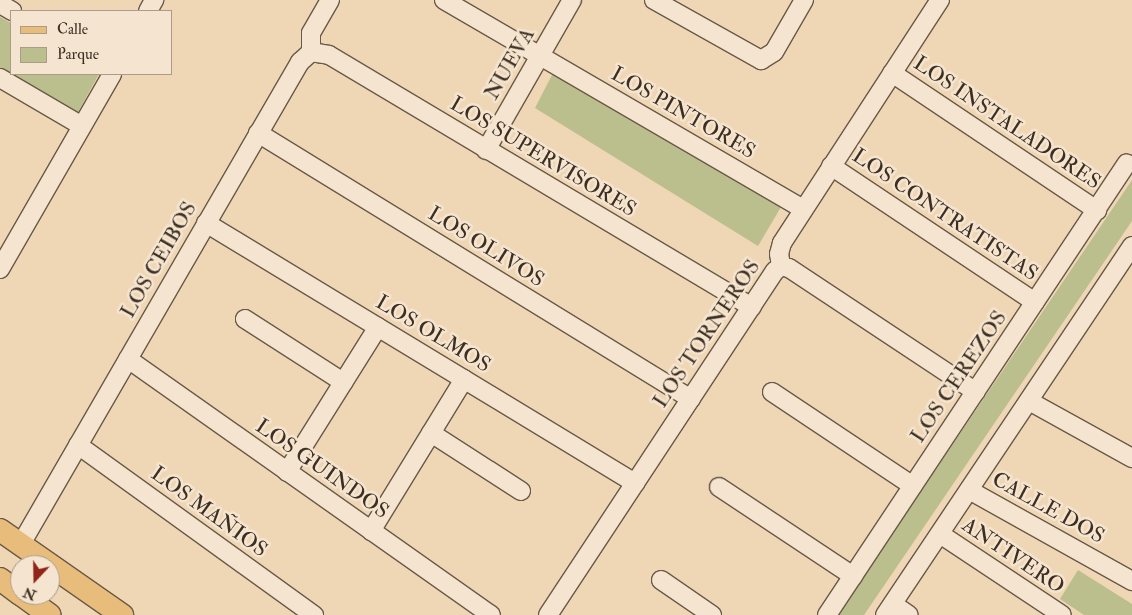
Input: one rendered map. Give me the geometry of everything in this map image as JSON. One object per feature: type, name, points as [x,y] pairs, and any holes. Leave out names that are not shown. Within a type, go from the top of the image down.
[{"type":"main road","points":[[0,530],[122,615]]},
{"type":"main road","points":[[36,605],[50,615]]},
{"type":"street","points":[[311,52],[311,33],[330,0]]},
{"type":"street","name":"LOS PINTORES","points":[[444,0],[803,209]]},
{"type":"street","name":"NUEVA","points":[[486,150],[572,0]]},
{"type":"street","points":[[654,0],[755,58],[766,60],[774,52],[804,0]]},
{"type":"street","name":"LOS TORNEROS","points":[[548,615],[751,307],[781,266],[780,248],[803,209],[940,0]]},
{"type":"street","name":"LOS CEIBOS","points":[[21,544],[300,62],[311,52]]},
{"type":"street","name":"LOS SUPERVISORES","points":[[311,52],[329,55],[751,307]]},
{"type":"street","name":"LOS INSTALADORES","points":[[892,73],[1097,210]]},
{"type":"street","points":[[0,269],[111,75]]},
{"type":"street","points":[[0,78],[82,126]]},
{"type":"street","name":"LOS OLIVOS","points":[[258,134],[691,399]]},
{"type":"street","name":"LOS CEREZOS","points":[[827,615],[1128,163]]},
{"type":"street","name":"LOS CONTRATISTAS","points":[[831,166],[1035,302]]},
{"type":"street","name":"LOS OLMOS","points":[[206,223],[635,483]]},
{"type":"street","points":[[909,615],[889,610],[1132,246]]},
{"type":"street","points":[[781,266],[790,268],[976,392]]},
{"type":"street","points":[[244,319],[343,382]]},
{"type":"street","points":[[287,472],[378,327]]},
{"type":"street","name":"LOS GUINDOS","points":[[128,359],[490,615]]},
{"type":"street","points":[[371,530],[464,379]]},
{"type":"street","points":[[772,392],[913,486]]},
{"type":"street","points":[[1029,401],[1132,458]]},
{"type":"street","points":[[431,433],[521,491]]},
{"type":"street","name":"LOS MAÑIOS","points":[[78,445],[314,615]]},
{"type":"street","points":[[719,487],[853,576]]},
{"type":"street","name":"CALLE DOS","points":[[969,490],[1132,581]]},
{"type":"street","name":"ANTIVERO","points":[[940,534],[1062,615]]},
{"type":"street","points":[[661,580],[712,615]]},
{"type":"green space","points":[[0,17],[10,22],[10,75],[0,69]]},
{"type":"green space","points":[[554,71],[781,207],[758,246],[535,108]]},
{"type":"green space","points":[[10,75],[98,75],[77,114]]},
{"type":"green space","points":[[1132,180],[1132,221],[864,615],[837,615]]},
{"type":"green space","points":[[1078,570],[1132,604],[1132,615],[1084,615],[1060,599]]}]
